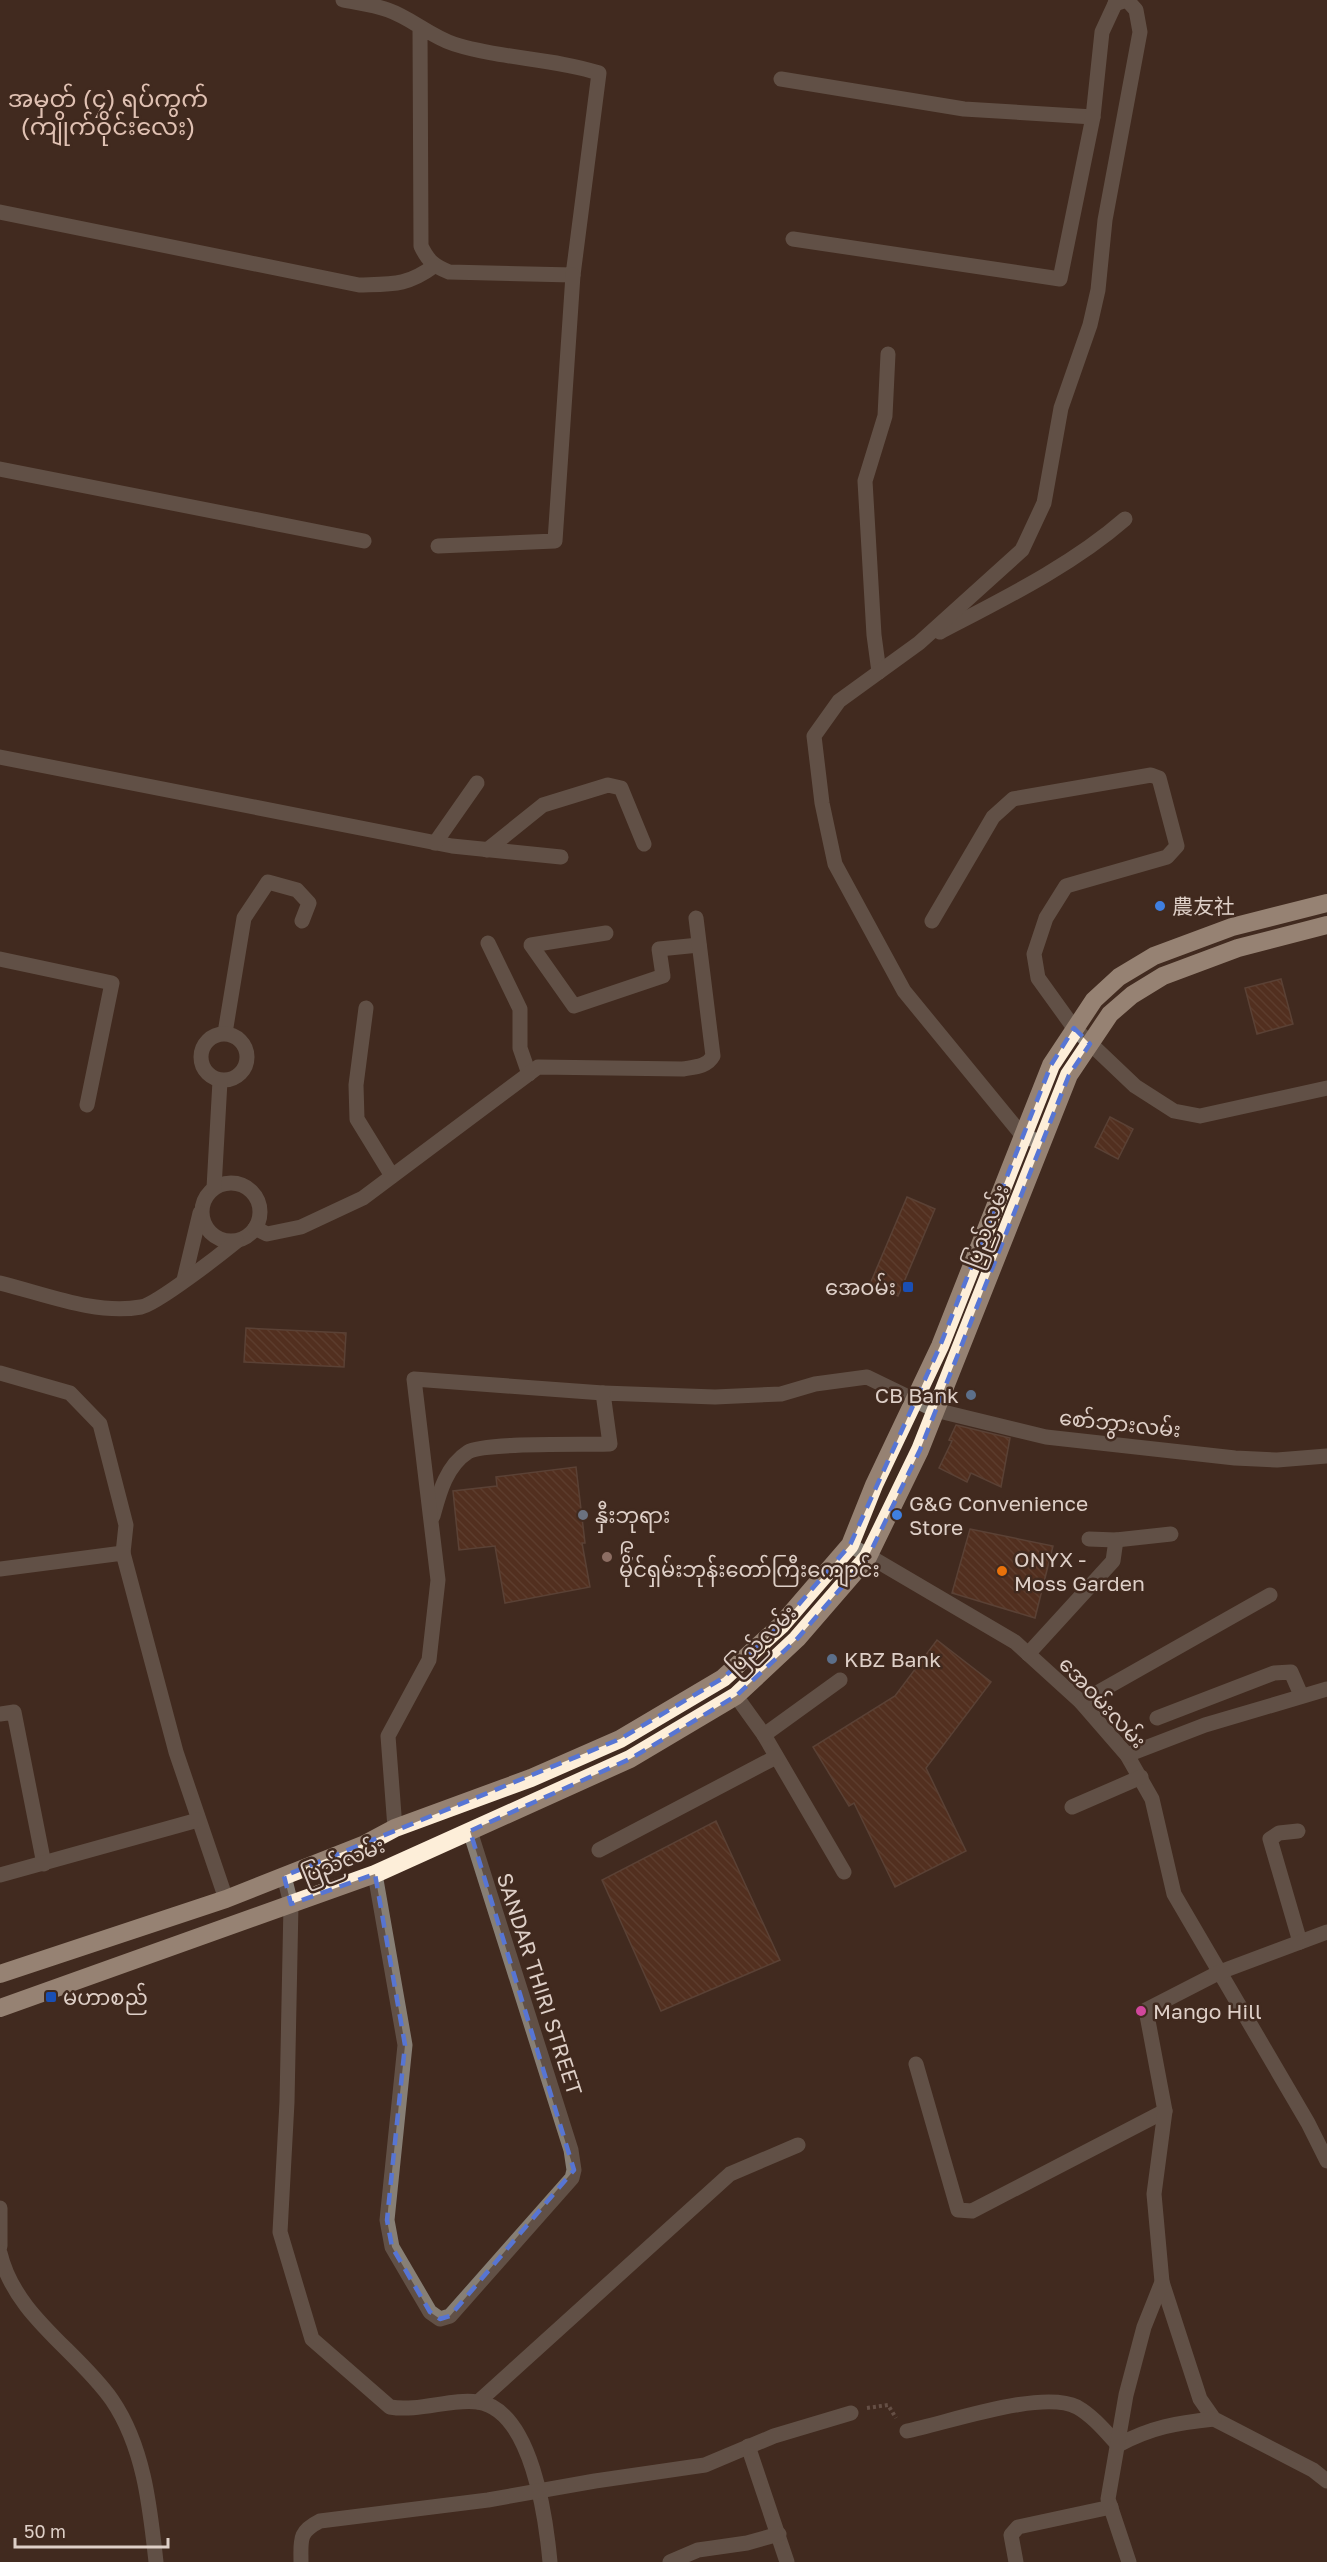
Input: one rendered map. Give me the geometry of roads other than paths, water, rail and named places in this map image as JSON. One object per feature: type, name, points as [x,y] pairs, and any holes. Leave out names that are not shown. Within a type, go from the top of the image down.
[{"type":"highway","name":"ပြည်လမ်း","points":[[0,1974],[226,1899],[364,1844],[395,1828],[531,1778],[620,1739],[723,1678],[782,1625],[850,1545],[874,1485],[940,1346],[1050,1065],[1094,1000],[1119,977],[1154,956],[1232,927],[1327,903]]},
{"type":"highway","name":"ပြည်လမ်း","points":[[0,2008],[375,1874],[630,1759],[736,1696],[797,1640],[868,1557],[921,1450],[1070,1075],[1110,1014],[1132,995],[1163,975],[1238,948],[1327,925]]},
{"type":"street","points":[[343,0],[368,3],[390,10],[420,28],[455,44],[600,73],[573,275],[555,541],[438,546]]},
{"type":"street","points":[[793,239],[1060,279],[1093,117],[1102,32],[1115,2],[1127,0],[1136,10],[1140,32],[1105,220],[1098,290],[1090,325],[1061,408],[1044,502],[1022,550],[919,643],[839,701],[814,736],[822,803],[835,864],[904,991],[1022,1134],[1042,1143]]},
{"type":"street","points":[[420,28],[421,246],[434,266],[449,272],[573,275]]},
{"type":"street","points":[[781,79],[964,110],[1093,117]]},
{"type":"street","points":[[0,212],[359,285],[404,284],[416,279],[434,266]]},
{"type":"street","points":[[879,672],[874,635],[865,481],[885,416],[888,354]]},
{"type":"street","points":[[0,469],[364,541]]},
{"type":"street","points":[[919,643],[1017,591],[1107,534],[1125,519]]},
{"type":"street","points":[[0,757],[435,843],[561,857]]},
{"type":"street","points":[[932,921],[993,817],[1013,799],[1151,775],[1159,777],[1177,846],[1172,854],[1066,886],[1046,918],[1034,954],[1038,978],[1074,1028],[1090,1044],[1135,1086],[1174,1111],[1200,1116],[1327,1088]]},
{"type":"street","points":[[435,843],[477,783]]},
{"type":"street","points":[[487,850],[543,805],[608,785],[621,788],[644,844]]},
{"type":"street","points":[[225,1033],[244,918],[268,882],[297,890],[309,903],[302,921]]},
{"type":"street","points":[[255,1228],[267,1234],[301,1227],[363,1198],[538,1067],[683,1069],[711,1061],[713,1056],[696,918]]},
{"type":"street","points":[[606,933],[531,945],[574,1006],[663,976],[659,949],[699,945]]},
{"type":"street","points":[[488,943],[520,1009],[520,1048],[529,1074]]},
{"type":"street","points":[[0,959],[112,983],[87,1105]]},
{"type":"street","points":[[366,1008],[356,1085],[357,1119],[392,1176]]},
{"type":"street","points":[[225,1033],[243,1041],[248,1060],[239,1077],[220,1081],[205,1071],[200,1054],[209,1039],[225,1033]]},
{"type":"street","points":[[214,1188],[220,1081]]},
{"type":"street","points":[[184,1280],[201,1208],[206,1197],[214,1188],[224,1183],[236,1183],[246,1188],[259,1206],[260,1218],[248,1237],[226,1242],[206,1230],[201,1208]]},
{"type":"street","points":[[0,1283],[103,1309],[144,1306],[237,1241]]},
{"type":"street","points":[[0,1373],[70,1393],[100,1424],[112,1462],[126,1525],[123,1553],[176,1752],[226,1899]]},
{"type":"street","name":"စော်ဘွားလမ်း","points":[[433,1516],[414,1379],[603,1393],[715,1397],[781,1394],[815,1384],[867,1377],[914,1402],[935,1410],[1046,1437],[1234,1458],[1276,1460],[1327,1456]]},
{"type":"street","points":[[395,1828],[388,1736],[429,1660],[438,1580],[433,1516],[440,1489],[453,1467],[468,1452],[500,1446],[610,1444],[603,1393]]},
{"type":"street","points":[[1089,1539],[1116,1540],[1171,1534]]},
{"type":"street","points":[[1028,1654],[1113,1561],[1116,1540]]},
{"type":"street","name":"အေဝမ်းလမ်း","points":[[850,1545],[1015,1642],[1081,1702],[1127,1755],[1152,1799],[1174,1894],[1308,2123],[1327,2161]]},
{"type":"street","points":[[0,1569],[89,1560],[123,1553]]},
{"type":"street","points":[[1081,1702],[1270,1595]]},
{"type":"street","points":[[1157,1718],[1274,1673],[1291,1672],[1301,1695]]},
{"type":"street","points":[[764,1736],[840,1680]]},
{"type":"street","points":[[1127,1755],[1205,1725],[1327,1689]]},
{"type":"street","points":[[736,1696],[764,1736],[844,1872]]},
{"type":"street","points":[[0,1714],[14,1712],[44,1864]]},
{"type":"street","points":[[599,1850],[776,1757]]},
{"type":"street","points":[[1072,1807],[1141,1777]]},
{"type":"street","points":[[0,1875],[198,1820]]},
{"type":"street","name":"SANDAR THIRI STREET","points":[[375,1874],[405,2045],[387,2220],[392,2247],[430,2312],[440,2319],[450,2316],[564,2186],[574,2170],[571,2150],[470,1831]]},
{"type":"street","points":[[1298,1831],[1279,1833],[1270,1839],[1300,1942]]},
{"type":"street","points":[[284,1876],[291,1904],[287,2102],[280,2232],[312,2339],[390,2408],[403,2410],[478,2402],[500,2411],[518,2436],[540,2490],[550,2562]]},
{"type":"street","points":[[1327,1932],[1220,1972],[1146,2010],[1165,2111],[1154,2194],[1162,2282],[1200,2399],[1214,2419],[1313,2470],[1327,2481]]},
{"type":"street","points":[[916,2064],[958,2210],[972,2211],[1165,2111]]},
{"type":"street","points":[[478,2402],[730,2174],[798,2145]]},
{"type":"street","points":[[0,2208],[0,2246]]},
{"type":"street","points":[[0,2253],[2,2277],[112,2400],[134,2441],[147,2492],[156,2562]]},
{"type":"street","points":[[1129,2562],[1108,2499],[1126,2395],[1144,2327],[1162,2282]]},
{"type":"street","points":[[907,2431],[1011,2407],[1060,2401],[1078,2408],[1118,2445]]},
{"type":"street","points":[[301,2562],[301,2537],[309,2527],[320,2522],[488,2500],[705,2465],[728,2458],[748,2446],[851,2413]]},
{"type":"street","points":[[1118,2445],[1145,2431],[1171,2423],[1214,2419]]},
{"type":"street","points":[[748,2446],[787,2562]]},
{"type":"street","points":[[1016,2562],[1011,2535],[1018,2527],[1111,2506]]},
{"type":"street","points":[[670,2562],[698,2550],[747,2543],[779,2534]]},
{"type":"place","name":"農友社","points":[[1160,906]]},
{"type":"place","name":"အေဝမ်း","points":[[908,1287]]},
{"type":"place","name":"CB Bank","points":[[971,1395]]},
{"type":"place","name":"နှီးဘုရား","points":[[583,1515]]},
{"type":"place","name":"G&G Convenience Store","points":[[897,1515]]},
{"type":"place","name":"၉ မိုင်ရှမ်းဘုန်းတော်ကြီးကျောင်း","points":[[607,1557]]},
{"type":"place","name":"ONYX - Moss Garden","points":[[1002,1571]]},
{"type":"place","name":"KBZ Bank","points":[[832,1659]]},
{"type":"place","name":"မဟာစည်","points":[[51,1997]]},
{"type":"place","name":"Mango Hill","points":[[1141,2011]]},
{"type":"district","name":"အမှတ် (၄) ရပ်ကွက် (ကျိုက်ဝိုင်းလေး)","points":[[108,111]]}]
